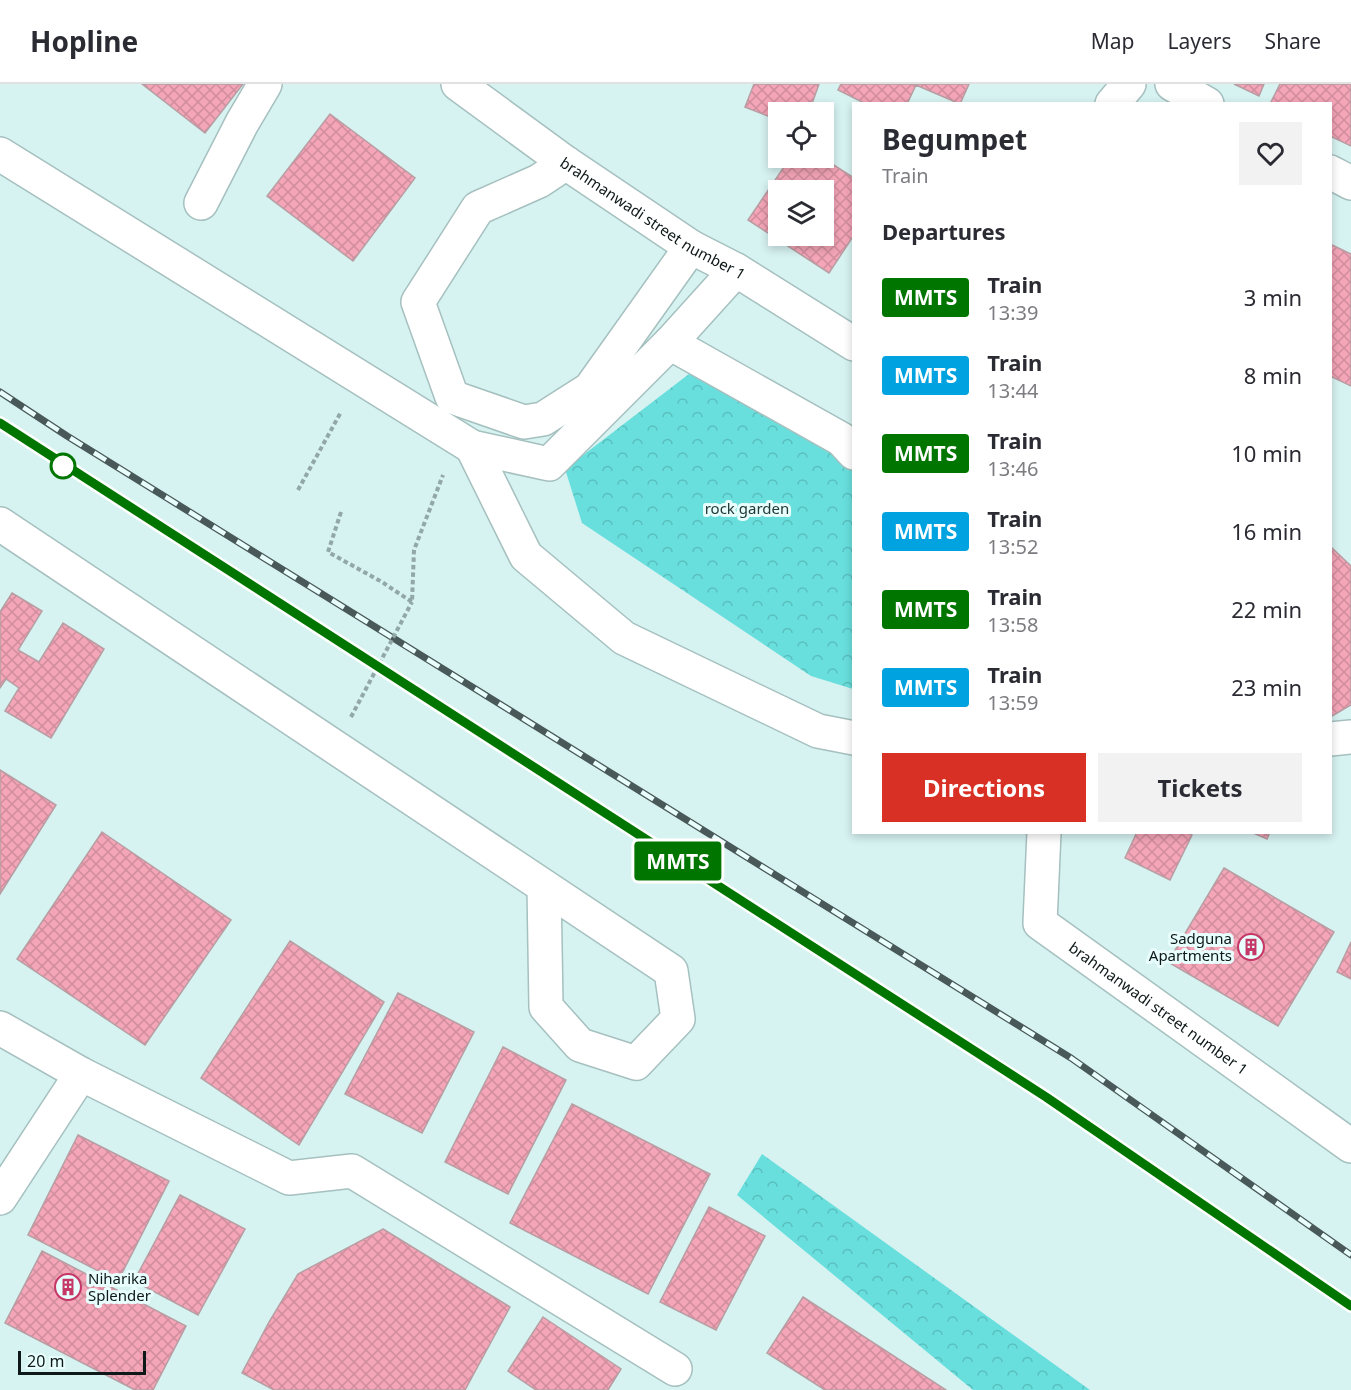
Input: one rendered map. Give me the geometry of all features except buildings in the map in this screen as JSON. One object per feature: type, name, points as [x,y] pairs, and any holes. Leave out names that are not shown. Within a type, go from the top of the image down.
[{"type":"street","points":[[201,202],[242,123],[266,84]]},
{"type":"street","name":"brahmanwadi street number 1","points":[[458,84],[566,163],[691,247],[736,270],[852,343]]},
{"type":"street","points":[[1114,102],[1129,84]]},
{"type":"street","points":[[1172,84],[1204,102]]},
{"type":"street","points":[[0,154],[464,442],[549,464],[670,343],[736,270]]},
{"type":"street","points":[[566,163],[538,181],[478,208],[418,302],[452,397],[524,422],[543,419],[590,389],[691,247]]},
{"type":"street","points":[[1332,173],[1351,183]]},
{"type":"street","points":[[670,343],[841,439],[852,451]]},
{"type":"street","points":[[464,442],[526,556],[624,638],[818,731],[852,738]]},
{"type":"street","points":[[0,524],[671,971],[678,1020],[636,1063],[580,1045],[546,1007],[544,887]]},
{"type":"street","points":[[1332,739],[1351,736]]},
{"type":"street","name":"brahmanwadi street number 1","points":[[1044,834],[1040,923],[1351,1146]]},
{"type":"street","points":[[0,1028],[81,1074],[289,1178],[352,1171],[675,1369]]},
{"type":"street","points":[[0,1198],[81,1074]]},
{"type":"path","points":[[298,490],[359,377]]},
{"type":"path","points":[[351,717],[412,602],[414,550],[464,442]]},
{"type":"path","points":[[340,512],[328,552],[382,582],[412,602]]},
{"type":"green space","name":"rock garden","points":[[689,374],[841,433],[852,451],[852,689],[811,676],[582,523],[565,469]]},
{"type":"green space","points":[[762,1154],[1090,1390],[973,1390],[737,1195]]},
{"type":"railway","points":[[0,392],[67,436],[1071,1058],[1351,1255]]},
{"type":"railway","points":[[0,423],[1046,1097],[1351,1305]]},
{"type":"train","name":"MMTS","points":[[0,423],[1046,1097],[1351,1306]]},
{"type":"place","name":"Sadguna Apartments","points":[[1251,947]]},
{"type":"place","name":"Niharika Splender","points":[[68,1287]]}]
